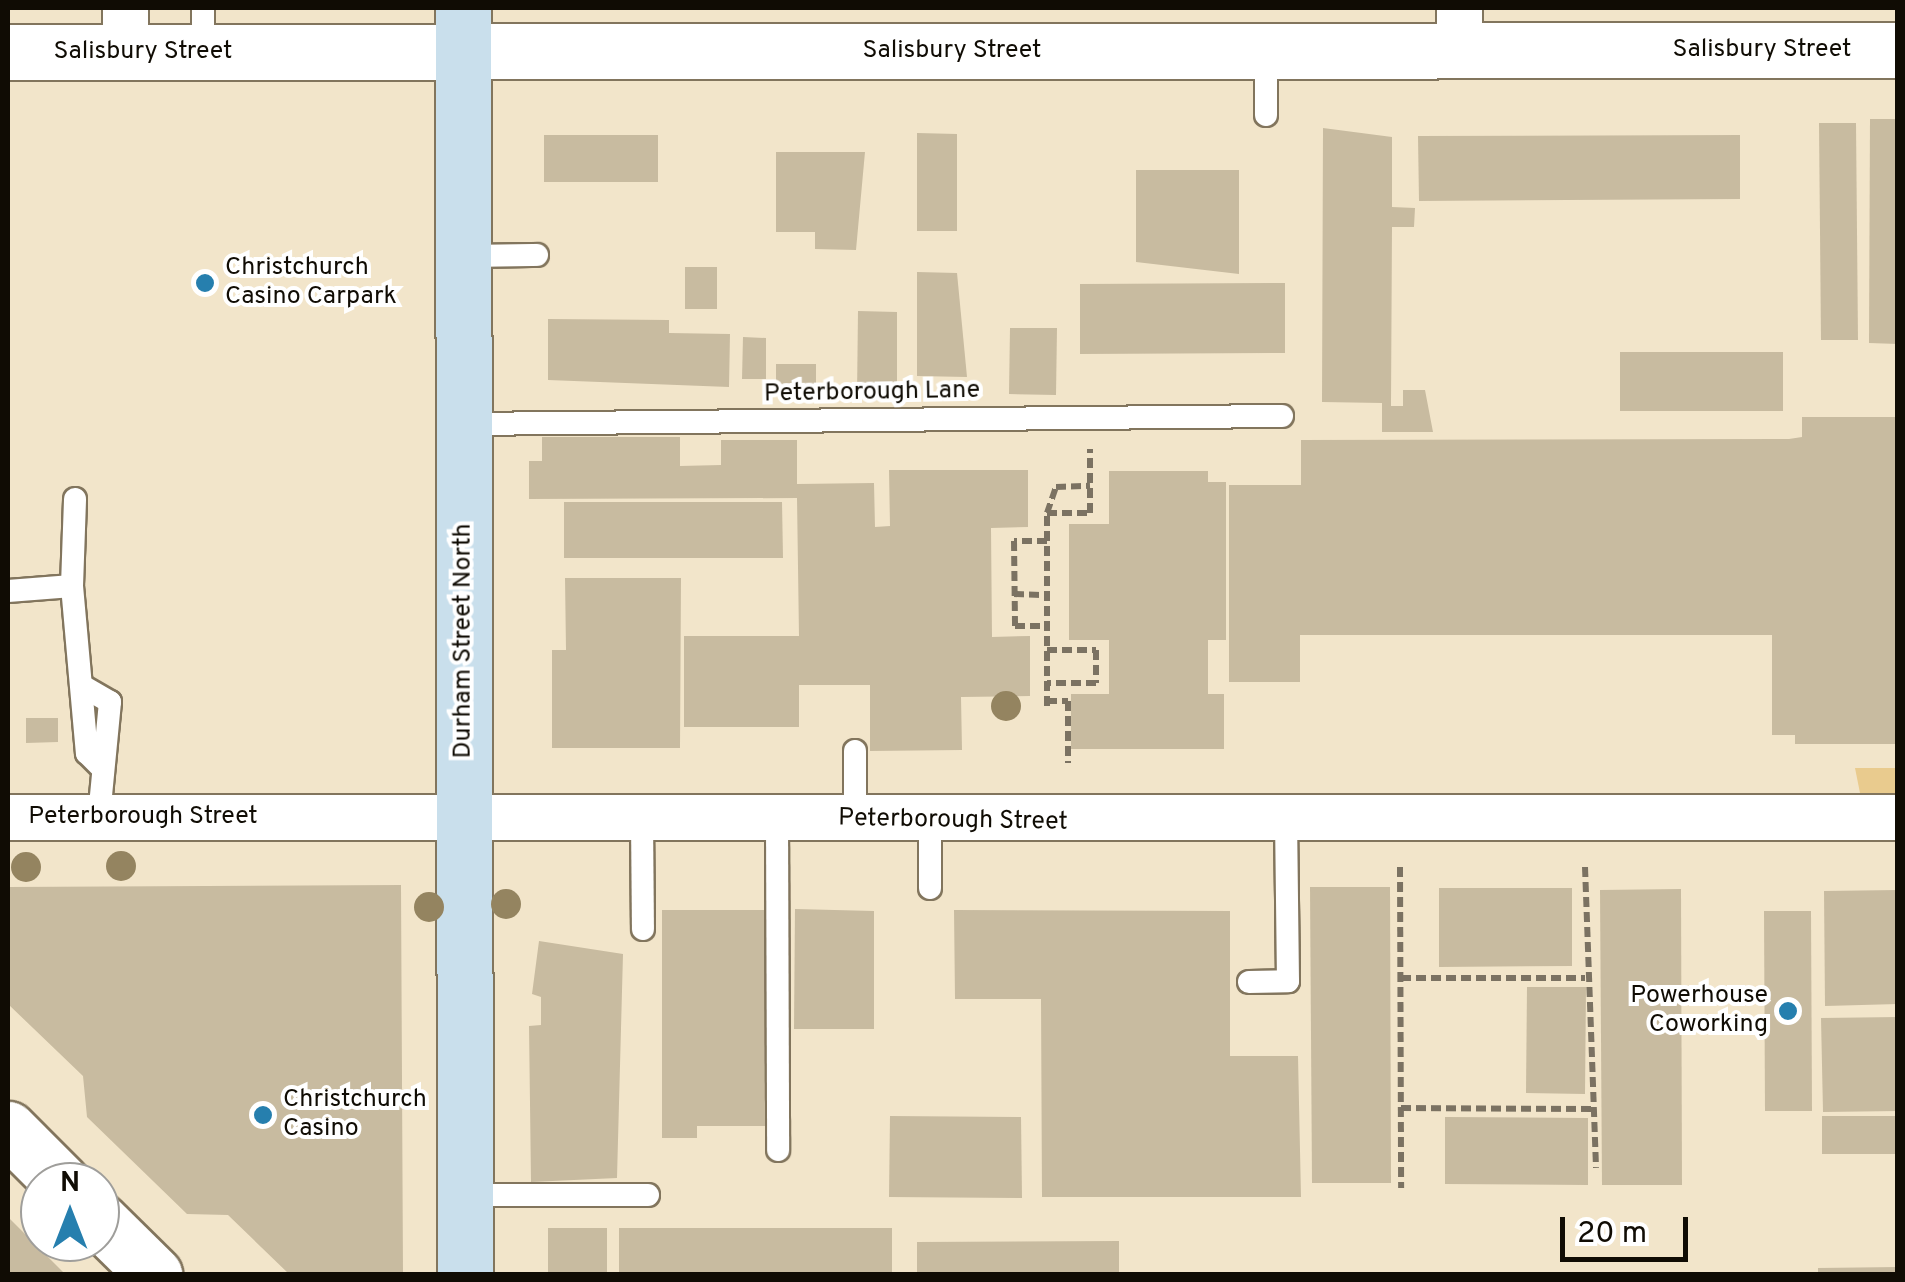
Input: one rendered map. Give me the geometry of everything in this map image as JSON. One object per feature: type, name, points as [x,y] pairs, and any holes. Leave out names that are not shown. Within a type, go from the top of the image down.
[{"type":"main road","name":"Durham Street North","points":[[463,30],[465,1274]]},
{"type":"street","name":"Salisbury Street","points":[[8,52],[125,30],[463,30],[1266,50],[1459,29],[1898,50]]},
{"type":"street","name":"Peterborough Street","points":[[8,818],[1286,822],[1898,817]]},
{"type":"street","points":[[8,1129],[41,1162]]},
{"type":"street","points":[[120,1241],[154,1274]]},
{"type":"lane","points":[[1266,50],[1266,115]]},
{"type":"lane","points":[[464,256],[537,255]]},
{"type":"lane","name":"Peterborough Lane","points":[[464,424],[1282,416]]},
{"type":"lane","points":[[75,499],[72,586],[87,753],[99,765],[99,818]]},
{"type":"lane","points":[[8,591],[72,586]]},
{"type":"lane","points":[[855,751],[855,820]]},
{"type":"lane","points":[[642,819],[643,929]]},
{"type":"lane","points":[[777,820],[778,1150]]},
{"type":"lane","points":[[930,821],[930,888]]},
{"type":"lane","points":[[1249,982],[1288,981],[1286,822]]},
{"type":"lane","points":[[465,1194],[648,1194]]},
{"type":"path","points":[[1048,513],[1090,513],[1090,418]]},
{"type":"path","points":[[1068,762],[1068,701],[1048,703],[1048,513],[1056,487],[1090,486]]},
{"type":"path","points":[[1048,541],[1014,541],[1015,626],[1048,626]]},
{"type":"path","points":[[1014,594],[1048,595]]},
{"type":"path","points":[[1048,650],[1096,650],[1096,682],[1048,682]]},
{"type":"path","points":[[1585,866],[1585,978]]},
{"type":"path","points":[[1400,867],[1401,1188]]},
{"type":"path","points":[[1401,978],[1596,978],[1596,1168]]},
{"type":"path","points":[[1401,1108],[1596,1109]]},
{"type":"shaded area","points":[[1855,768],[1897,768],[1897,797],[1861,798]]},
{"type":"building","points":[[1870,119],[1898,119],[1898,344],[1869,343]]},
{"type":"building","points":[[1819,123],[1856,123],[1858,340],[1821,340]]},
{"type":"building","points":[[1323,128],[1392,137],[1392,207],[1415,208],[1414,227],[1392,227],[1391,406],[1403,406],[1403,390],[1425,390],[1433,432],[1382,432],[1382,403],[1322,402]]},
{"type":"building","points":[[917,133],[957,134],[957,231],[917,231]]},
{"type":"building","points":[[544,135],[658,135],[658,182],[544,182]]},
{"type":"building","points":[[1740,135],[1740,199],[1419,201],[1418,136]]},
{"type":"building","points":[[776,152],[865,152],[856,250],[815,249],[815,232],[776,232]]},
{"type":"building","points":[[1136,170],[1239,170],[1239,274],[1136,262]]},
{"type":"building","points":[[685,267],[717,267],[717,309],[685,309]]},
{"type":"building","points":[[917,272],[957,273],[967,377],[917,376]]},
{"type":"building","points":[[1285,283],[1285,353],[1080,354],[1080,284]]},
{"type":"building","points":[[858,311],[897,312],[897,397],[857,396]]},
{"type":"building","points":[[548,319],[669,320],[669,333],[730,334],[729,387],[548,380]]},
{"type":"building","points":[[1010,328],[1057,328],[1056,395],[1009,394]]},
{"type":"building","points":[[743,337],[766,338],[766,379],[742,379]]},
{"type":"building","points":[[1620,352],[1783,352],[1783,411],[1620,411]]},
{"type":"building","points":[[776,364],[816,364],[816,394],[776,393]]},
{"type":"building","points":[[1802,417],[1898,417],[1898,744],[1795,744],[1795,735],[1772,735],[1772,635],[1300,635],[1300,682],[1229,682],[1229,485],[1301,485],[1301,440],[1789,439],[1802,437]]},
{"type":"building","points":[[542,437],[680,437],[680,466],[721,465],[721,440],[797,440],[797,484],[874,483],[875,527],[890,526],[889,470],[1028,470],[1028,527],[991,528],[992,637],[1030,636],[1030,696],[961,697],[962,750],[870,751],[870,685],[799,685],[799,727],[684,727],[684,636],[799,636],[797,498],[529,499],[529,461],[542,461]]},
{"type":"building","points":[[1109,471],[1208,471],[1208,482],[1226,482],[1226,640],[1208,640],[1208,694],[1224,694],[1224,749],[1071,749],[1071,694],[1109,694],[1109,640],[1069,640],[1069,524],[1109,524]]},
{"type":"building","points":[[564,502],[782,502],[783,558],[564,558]]},
{"type":"building","points":[[565,578],[681,578],[680,748],[552,748],[552,650],[566,650]]},
{"type":"building","points":[[26,718],[58,718],[58,742],[26,743]]},
{"type":"building","name":"Christchurch Casino","points":[[401,885],[403,1274],[289,1274],[228,1215],[187,1214],[87,1117],[83,1076],[8,1004],[8,887]]},
{"type":"building","points":[[1310,887],[1390,887],[1391,1183],[1312,1183]]},
{"type":"building","points":[[1439,888],[1572,888],[1572,966],[1439,967]]},
{"type":"building","points":[[1681,889],[1682,1185],[1602,1185],[1600,890]]},
{"type":"building","points":[[1898,890],[1898,1004],[1825,1006],[1824,891]]},
{"type":"building","points":[[795,909],[874,911],[874,1029],[794,1029]]},
{"type":"building","points":[[662,910],[768,910],[768,1126],[697,1126],[697,1138],[662,1138]]},
{"type":"building","points":[[954,910],[1230,911],[1230,1056],[1298,1056],[1301,1197],[1042,1197],[1041,999],[955,999]]},
{"type":"building","name":"Powerhouse Coworking","points":[[1764,911],[1811,911],[1812,1111],[1765,1111]]},
{"type":"building","points":[[539,941],[623,954],[617,1178],[531,1182],[529,1026],[541,1025],[541,997],[532,994]]},
{"type":"building","points":[[1527,987],[1586,987],[1585,1094],[1526,1093]]},
{"type":"building","points":[[1898,1017],[1898,1111],[1823,1112],[1821,1018]]},
{"type":"building","points":[[890,1116],[1021,1117],[1022,1198],[889,1197]]},
{"type":"building","points":[[1822,1116],[1898,1116],[1898,1154],[1822,1154]]},
{"type":"building","points":[[1445,1117],[1588,1118],[1588,1185],[1445,1184]]},
{"type":"building","points":[[8,1217],[20,1229],[20,1262],[53,1262],[65,1274],[8,1274]]},
{"type":"building","points":[[548,1228],[607,1228],[607,1274],[548,1274]]},
{"type":"building","points":[[619,1228],[892,1228],[892,1274],[619,1274]]},
{"type":"building","points":[[1119,1241],[1119,1274],[917,1274],[917,1242]]},
{"type":"building","points":[[1898,1267],[1898,1274],[1818,1274],[1818,1268]]},
{"type":"place","name":"Christchurch Casino Carpark","points":[[205,283]]},
{"type":"place","name":"Powerhouse Coworking","points":[[1788,1011]]},
{"type":"place","name":"Christchurch Casino","points":[[263,1115]]}]
